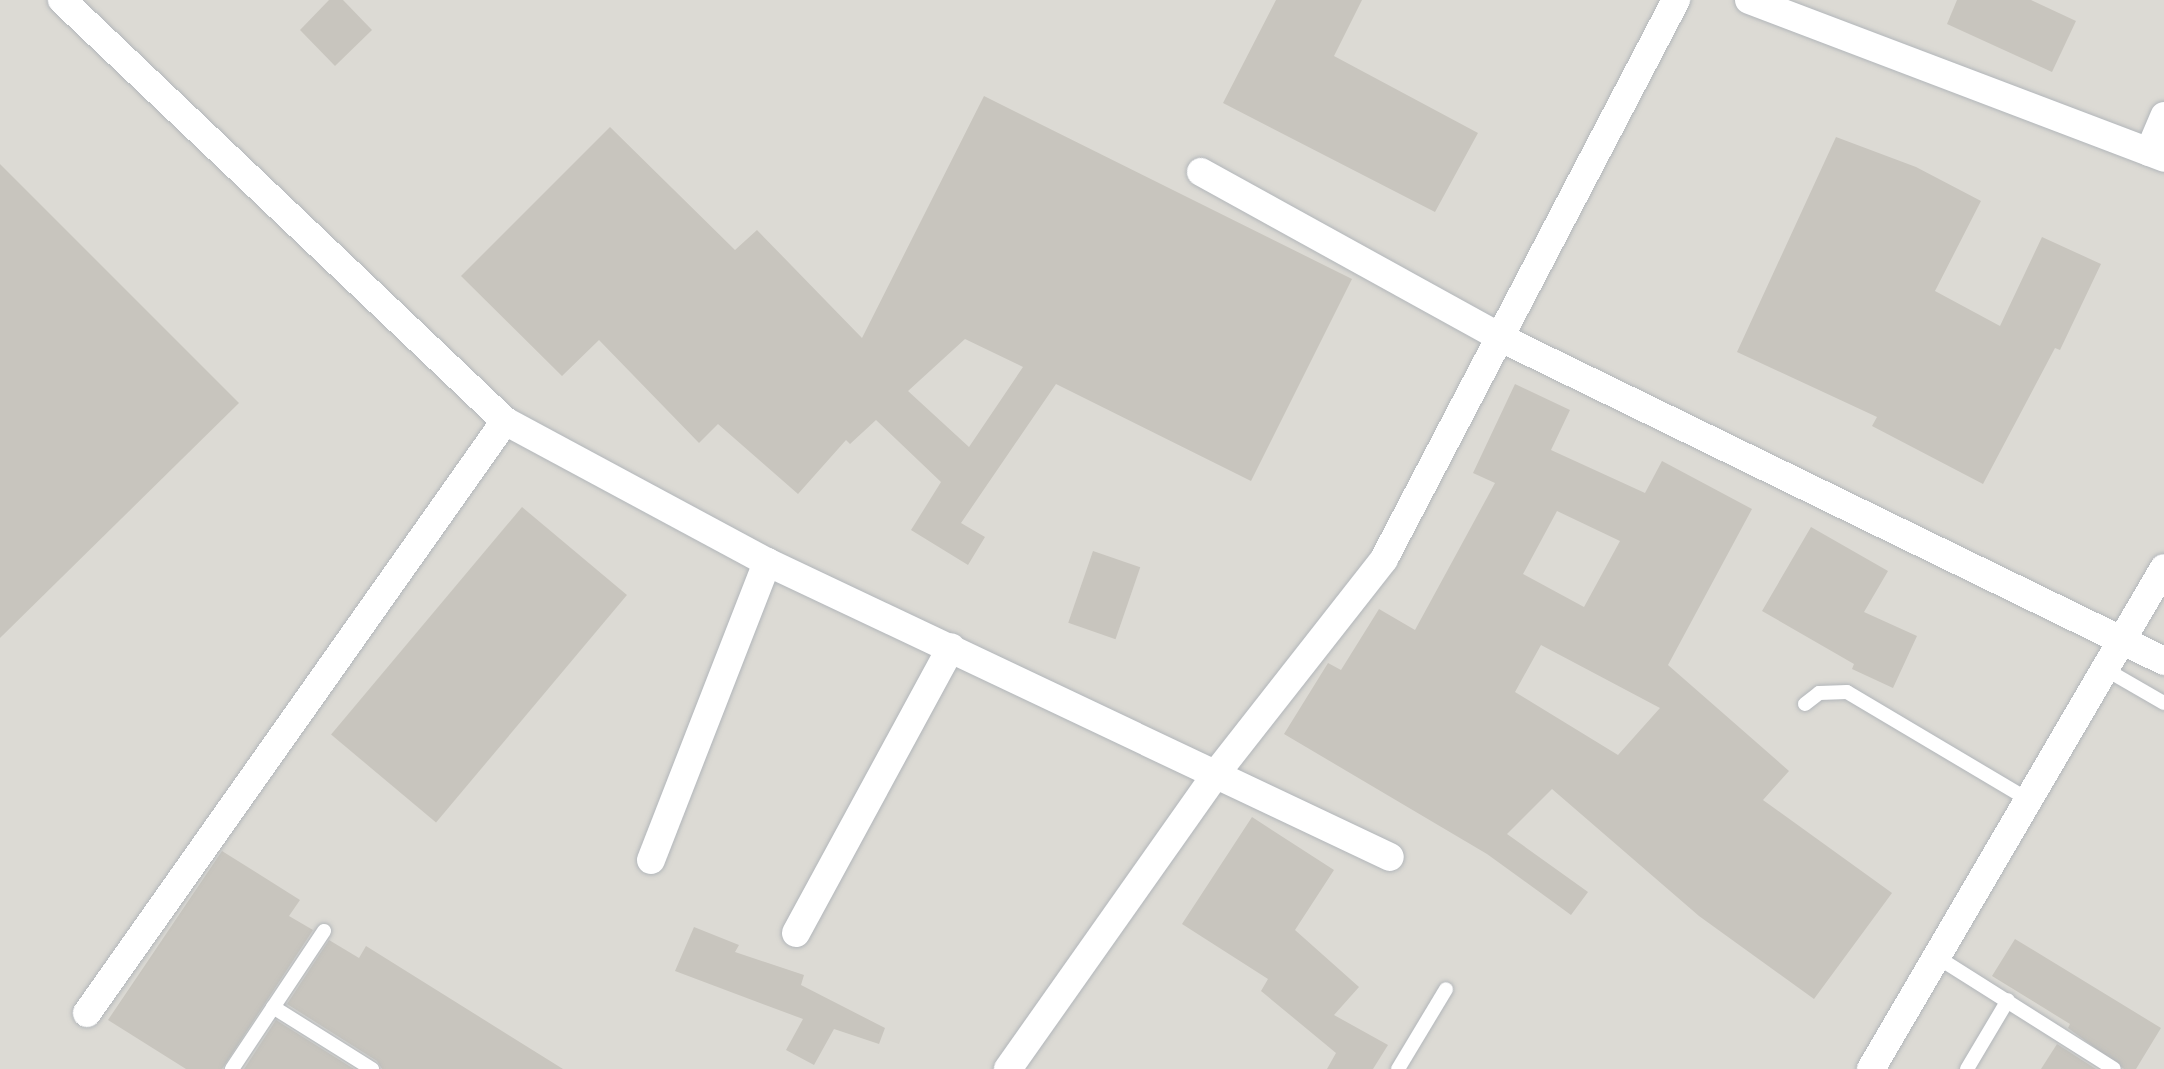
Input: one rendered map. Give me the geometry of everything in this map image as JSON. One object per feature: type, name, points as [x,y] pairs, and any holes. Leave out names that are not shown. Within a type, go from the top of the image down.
[{"type":"street","points":[[62,0],[505,421],[767,562],[1218,771],[1391,857]]},
{"type":"street","points":[[1009,1069],[1218,771],[1384,559],[1503,339],[1676,0]]},
{"type":"street","points":[[1749,0],[2157,155],[2164,117]]},
{"type":"street","points":[[1201,172],[1503,339],[2164,661]]},
{"type":"street","points":[[87,1013],[505,421]]},
{"type":"street","points":[[651,860],[767,562]]},
{"type":"street","points":[[1871,1069],[2164,568]]},
{"type":"street","points":[[796,933],[951,648]]},
{"type":"lane","points":[[2105,669],[2164,703]]},
{"type":"lane","points":[[1805,704],[1818,693],[1847,692],[2029,800]]},
{"type":"lane","points":[[232,1069],[324,931]]},
{"type":"lane","points":[[1937,957],[2114,1069]]},
{"type":"lane","points":[[1398,1069],[1446,989]]},
{"type":"lane","points":[[1967,1069],[2008,1000]]},
{"type":"lane","points":[[273,1007],[372,1069]]},
{"type":"shaded area","points":[[0,0],[2164,0],[2164,1069],[0,1069]]},
{"type":"building","points":[[329,0],[343,0],[372,30],[335,66],[300,30]]},
{"type":"building","points":[[1276,0],[1362,0],[1334,56],[1478,133],[1435,212],[1223,103]]},
{"type":"building","points":[[1957,0],[2031,0],[2076,21],[2052,72],[1947,24]]},
{"type":"building","points":[[984,96],[1352,279],[1251,481],[1056,384],[961,523],[985,537],[968,565],[911,530],[941,482],[876,420],[850,444],[846,440],[798,494],[718,424],[699,443],[599,340],[562,376],[461,276],[610,127],[735,250],[757,230],[862,338]],"holes":[[[965,339],[1023,367],[969,447],[908,391]]]},
{"type":"building","points":[[1836,137],[1916,167],[1981,201],[1935,291],[2000,326],[2042,237],[2101,264],[2060,350],[2055,348],[1983,484],[1872,426],[1877,417],[1737,352]]},
{"type":"building","points":[[0,164],[239,403],[0,638]]},
{"type":"building","points":[[1515,384],[1570,410],[1551,450],[1645,493],[1662,461],[1752,509],[1668,665],[1789,771],[1763,800],[1892,893],[1814,999],[1699,916],[1552,789],[1507,834],[1588,892],[1571,915],[1487,854],[1284,734],[1328,663],[1341,670],[1379,609],[1415,630],[1495,483],[1473,473]],"holes":[[[1557,511],[1620,541],[1584,607],[1523,574]],[[1541,645],[1660,708],[1618,755],[1515,692]]]},
{"type":"building","points":[[522,507],[627,595],[436,823],[331,735]]},
{"type":"building","points":[[1811,527],[1888,571],[1864,612],[1917,636],[1893,688],[1852,669],[1854,664],[1762,611]]},
{"type":"building","points":[[1093,551],[1140,567],[1116,639],[1068,623]]},
{"type":"building","points":[[1252,817],[1334,870],[1295,930],[1359,987],[1334,1015],[1388,1045],[1373,1069],[1327,1069],[1336,1053],[1261,991],[1268,979],[1182,924]]},
{"type":"building","points":[[222,851],[300,900],[289,916],[313,930],[222,1069],[186,1069],[108,1020]]},
{"type":"building","points":[[694,927],[739,945],[735,952],[804,975],[801,985],[885,1028],[879,1044],[834,1029],[814,1065],[786,1050],[803,1019],[675,971]]},
{"type":"building","points":[[2015,939],[2161,1028],[2136,1069],[2124,1069],[2068,1028],[2070,1024],[1992,976]]},
{"type":"building","points":[[329,940],[359,958],[366,946],[563,1069],[382,1069],[377,1061],[287,1004]]},
{"type":"building","points":[[276,1020],[354,1069],[244,1069]]},
{"type":"building","points":[[2057,1044],[2096,1069],[2041,1069]]}]
